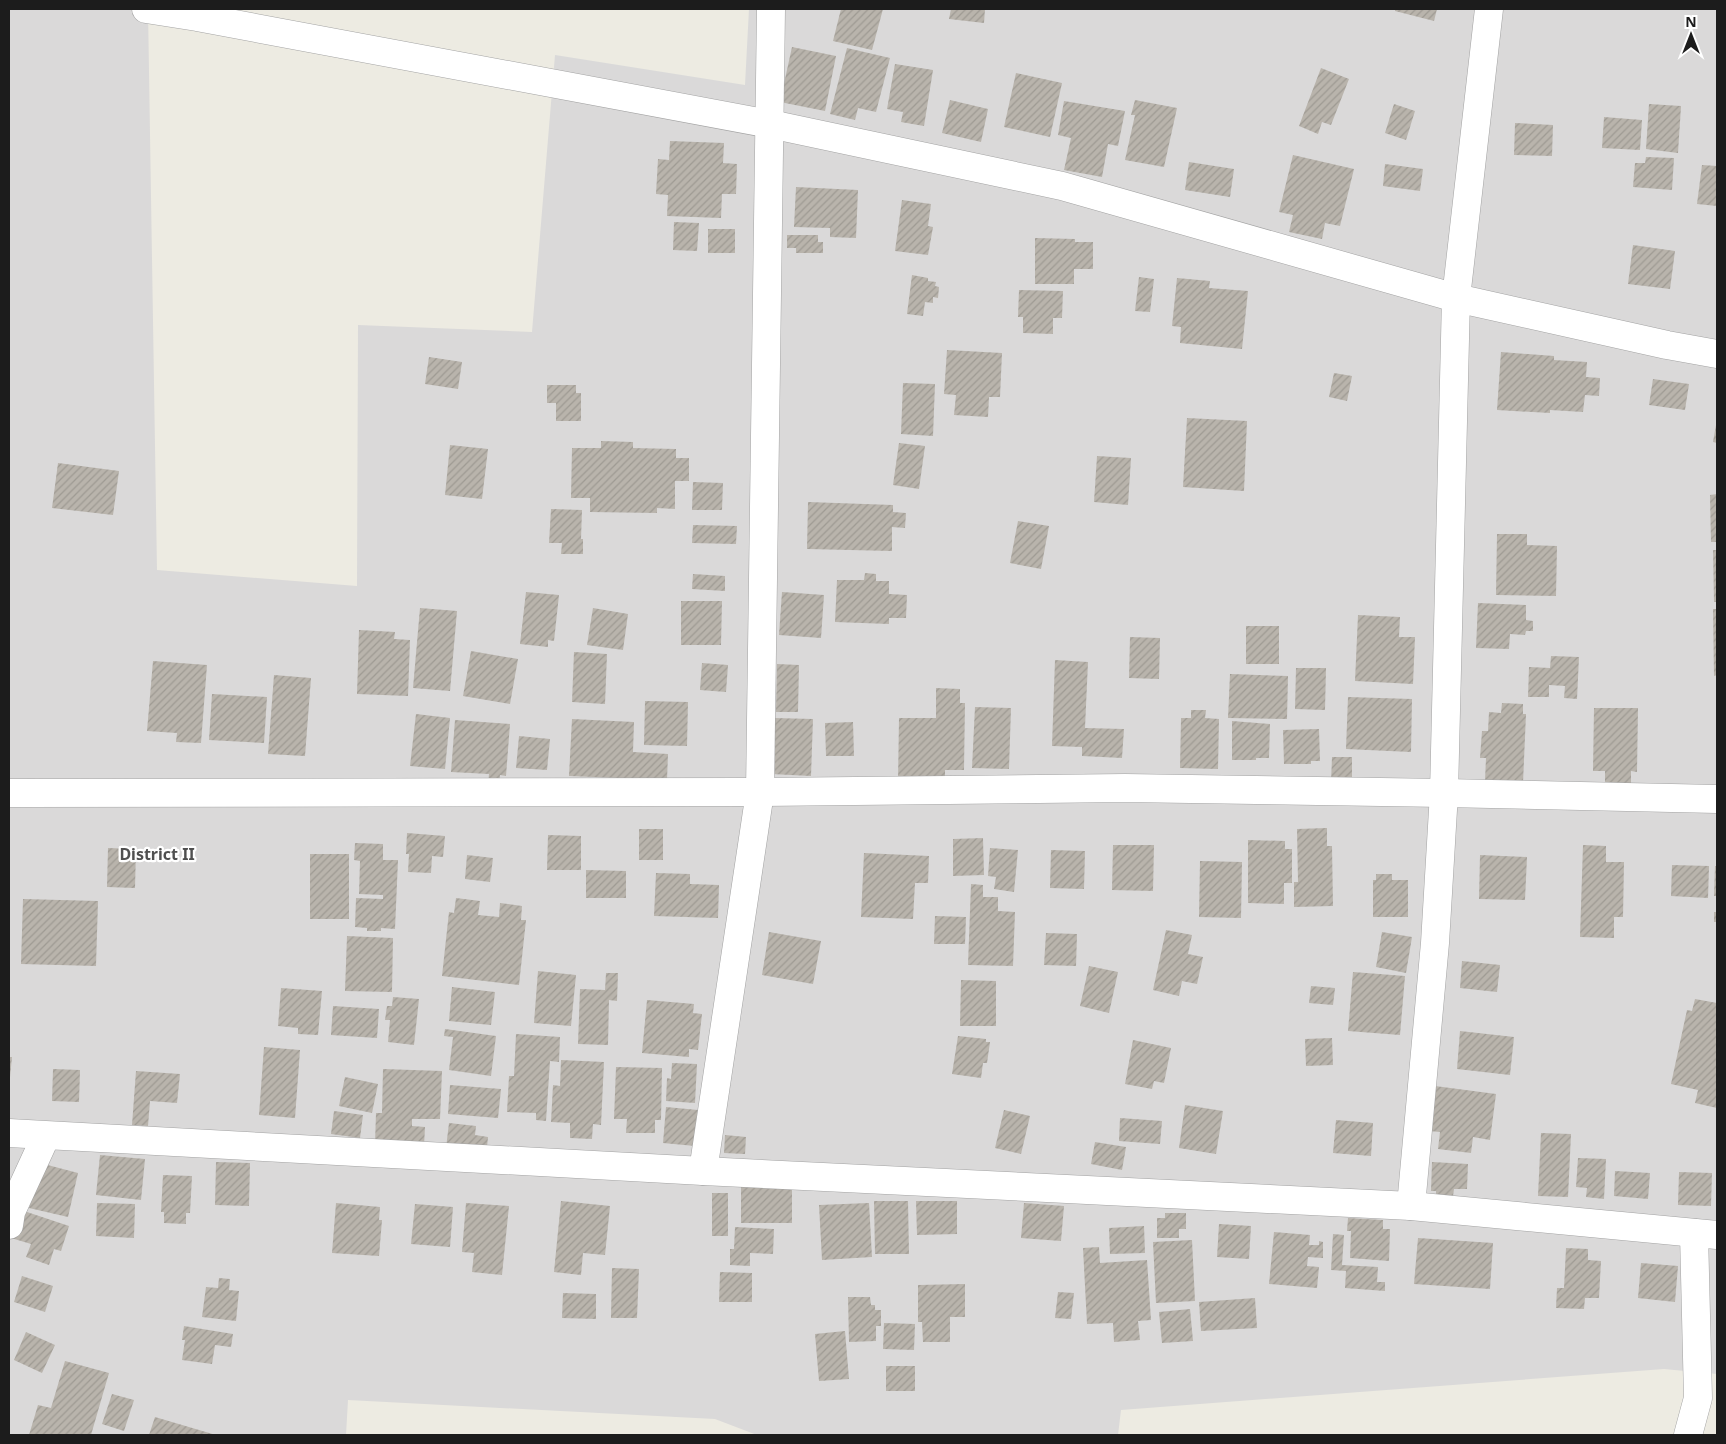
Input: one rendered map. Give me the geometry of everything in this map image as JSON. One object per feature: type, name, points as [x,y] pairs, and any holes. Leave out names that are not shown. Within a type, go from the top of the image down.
[{"type":"street","points":[[146,9],[770,124],[1062,186],[1456,298],[1667,345],[1717,354]]},
{"type":"street","points":[[703,1170],[760,792],[771,9]]},
{"type":"street","points":[[1410,1206],[1436,943],[1444,793],[1456,298],[1488,9]]},
{"type":"street","points":[[9,793],[760,792],[1125,788],[1717,799]]},
{"type":"street","points":[[9,1133],[1410,1206],[1706,1234],[1698,1398],[1688,1435]]},
{"type":"street","points":[[9,1225],[11,1212],[46,1136]]},
{"type":"shaded area","points":[[9,9],[148,9],[157,570],[357,586],[358,325],[532,332],[555,55],[745,85],[749,9],[1717,9],[1717,1374],[1664,1369],[1121,1410],[1118,1435],[757,1435],[715,1419],[348,1400],[346,1435],[9,1435]]},
{"type":"building","points":[[841,9],[883,9],[872,50],[833,41]]},
{"type":"building","points":[[951,9],[985,9],[984,23],[949,19]]},
{"type":"building","points":[[1395,9],[1437,9],[1434,21],[1395,11]]},
{"type":"building","points":[[792,47],[836,56],[825,111],[780,102]]},
{"type":"building","points":[[847,48],[890,58],[876,112],[858,108],[855,120],[830,114]]},
{"type":"building","points":[[895,64],[933,70],[924,126],[901,122],[903,112],[887,109]]},
{"type":"building","points":[[1321,68],[1349,79],[1331,125],[1322,122],[1318,134],[1299,126]]},
{"type":"building","points":[[1016,73],[1062,83],[1050,137],[1004,127]]},
{"type":"building","points":[[950,100],[988,109],[981,142],[942,133]]},
{"type":"building","points":[[1135,100],[1177,108],[1164,167],[1125,160],[1135,115],[1131,115]]},
{"type":"building","points":[[1064,101],[1125,111],[1118,146],[1108,144],[1102,177],[1064,170],[1071,138],[1058,135]]},
{"type":"building","points":[[1394,104],[1415,111],[1406,140],[1385,133]]},
{"type":"building","points":[[1649,104],[1681,106],[1678,153],[1646,149]]},
{"type":"building","points":[[1604,117],[1642,120],[1640,150],[1602,148]]},
{"type":"building","points":[[1515,123],[1553,125],[1552,156],[1514,155]]},
{"type":"building","points":[[670,141],[724,143],[723,163],[737,164],[736,194],[722,194],[721,218],[667,216],[668,195],[656,194],[658,159],[669,160]]},
{"type":"building","points":[[1293,155],[1354,169],[1340,226],[1325,223],[1322,239],[1289,232],[1293,215],[1279,212]]},
{"type":"building","points":[[1646,157],[1674,158],[1672,190],[1633,187],[1635,163],[1645,163]]},
{"type":"building","points":[[1189,162],[1234,169],[1230,197],[1185,190]]},
{"type":"building","points":[[1385,164],[1423,169],[1420,191],[1383,186]]},
{"type":"building","points":[[1702,165],[1717,166],[1717,206],[1697,204]]},
{"type":"building","points":[[796,187],[858,190],[856,238],[830,237],[830,228],[794,227]]},
{"type":"building","points":[[902,200],[931,204],[928,226],[933,227],[928,255],[895,251]]},
{"type":"building","points":[[674,222],[699,223],[697,251],[673,250]]},
{"type":"building","points":[[708,229],[735,229],[735,253],[708,253]]},
{"type":"building","points":[[787,235],[818,235],[818,242],[823,242],[823,253],[796,253],[796,248],[787,248]]},
{"type":"building","points":[[1035,238],[1075,239],[1075,242],[1093,242],[1093,269],[1074,269],[1074,284],[1035,284]]},
{"type":"building","points":[[1633,245],[1675,251],[1670,289],[1628,284]]},
{"type":"building","points":[[912,275],[928,278],[928,281],[936,282],[935,286],[939,287],[938,298],[933,297],[933,303],[925,302],[923,316],[907,314]]},
{"type":"building","points":[[1139,277],[1154,279],[1150,312],[1135,311]]},
{"type":"building","points":[[1177,278],[1210,281],[1209,288],[1248,291],[1242,349],[1180,343],[1181,327],[1172,326]]},
{"type":"building","points":[[1019,290],[1063,291],[1062,318],[1053,318],[1053,334],[1023,333],[1023,317],[1018,317]]},
{"type":"building","points":[[947,350],[1002,353],[1000,397],[989,397],[988,417],[954,415],[956,395],[944,394]]},
{"type":"building","points":[[1501,352],[1554,356],[1554,360],[1587,362],[1586,377],[1600,378],[1599,396],[1585,395],[1583,412],[1550,410],[1550,413],[1497,410]]},
{"type":"building","points":[[429,357],[462,362],[458,389],[425,384]]},
{"type":"building","points":[[1334,373],[1352,376],[1347,401],[1329,397]]},
{"type":"building","points":[[1653,379],[1689,384],[1685,410],[1649,405]]},
{"type":"building","points":[[903,383],[935,384],[933,436],[901,434]]},
{"type":"building","points":[[547,385],[576,385],[576,393],[581,393],[581,421],[556,421],[556,403],[547,403]]},
{"type":"building","points":[[1187,418],[1247,421],[1244,491],[1183,487]]},
{"type":"building","points":[[1717,425],[1717,443],[1713,442]]},
{"type":"building","points":[[601,441],[633,442],[633,448],[676,449],[676,458],[689,458],[689,481],[675,481],[675,509],[657,508],[657,513],[590,512],[590,498],[571,498],[572,448],[601,448]]},
{"type":"building","points":[[899,443],[925,446],[919,489],[893,485]]},
{"type":"building","points":[[450,445],[488,449],[482,499],[445,495]]},
{"type":"building","points":[[1097,456],[1131,458],[1128,505],[1094,502]]},
{"type":"building","points":[[58,463],[119,471],[113,515],[52,508]]},
{"type":"building","points":[[693,482],[723,483],[722,510],[692,510]]},
{"type":"building","points":[[1717,494],[1717,542],[1711,542],[1710,495]]},
{"type":"building","points":[[808,502],[893,505],[893,512],[906,513],[905,528],[892,527],[892,551],[807,549]]},
{"type":"building","points":[[551,509],[582,510],[581,539],[583,539],[583,554],[561,554],[562,543],[549,543]]},
{"type":"building","points":[[1018,521],[1049,526],[1041,569],[1010,563]]},
{"type":"building","points":[[693,525],[737,526],[736,544],[692,543]]},
{"type":"building","points":[[1497,534],[1527,534],[1527,545],[1557,546],[1556,596],[1496,595]]},
{"type":"building","points":[[1713,550],[1717,550],[1717,602],[1714,602]]},
{"type":"building","points":[[865,573],[876,574],[876,581],[889,581],[889,594],[907,595],[906,618],[889,618],[889,624],[835,622],[837,580],[864,580]]},
{"type":"building","points":[[693,574],[725,576],[725,591],[692,589]]},
{"type":"building","points":[[526,592],[559,595],[554,641],[548,640],[548,647],[520,644]]},
{"type":"building","points":[[782,592],[824,595],[821,638],[779,635]]},
{"type":"building","points":[[681,601],[722,601],[721,645],[681,645]]},
{"type":"building","points":[[1478,603],[1526,605],[1526,620],[1533,621],[1533,631],[1526,631],[1525,635],[1510,634],[1509,649],[1476,648]]},
{"type":"building","points":[[420,608],[457,611],[450,691],[413,688]]},
{"type":"building","points":[[593,608],[628,614],[623,650],[587,645]]},
{"type":"building","points":[[1713,609],[1717,609],[1717,675],[1714,676]]},
{"type":"building","points":[[1358,615],[1400,617],[1399,637],[1415,637],[1413,684],[1355,681]]},
{"type":"building","points":[[1246,626],[1279,626],[1279,664],[1246,664]]},
{"type":"building","points":[[359,630],[395,632],[394,639],[410,640],[408,696],[357,694]]},
{"type":"building","points":[[1130,637],[1160,638],[1159,679],[1129,678]]},
{"type":"building","points":[[471,651],[518,659],[510,704],[463,696]]},
{"type":"building","points":[[574,652],[607,654],[605,704],[572,702]]},
{"type":"building","points":[[1551,656],[1579,657],[1577,699],[1564,698],[1565,686],[1549,685],[1549,697],[1528,697],[1529,667],[1550,668]]},
{"type":"building","points":[[1055,660],[1088,662],[1085,728],[1124,729],[1122,758],[1082,756],[1082,747],[1052,746]]},
{"type":"building","points":[[153,661],[207,665],[201,743],[176,742],[177,733],[147,731]]},
{"type":"building","points":[[702,663],[728,665],[726,692],[700,690]]},
{"type":"building","points":[[777,664],[799,665],[798,712],[776,712]]},
{"type":"building","points":[[1296,668],[1326,668],[1325,710],[1295,709]]},
{"type":"building","points":[[1230,674],[1288,676],[1287,719],[1228,718]]},
{"type":"building","points":[[274,675],[311,678],[305,756],[268,754]]},
{"type":"building","points":[[936,688],[960,689],[960,703],[965,703],[964,770],[945,770],[945,778],[898,782],[899,718],[936,718]]},
{"type":"building","points":[[212,694],[267,697],[264,743],[209,740]]},
{"type":"building","points":[[1348,697],[1412,699],[1411,752],[1346,749]]},
{"type":"building","points":[[645,701],[688,702],[687,746],[644,745]]},
{"type":"building","points":[[1502,703],[1523,704],[1523,714],[1526,714],[1523,783],[1485,781],[1486,758],[1480,758],[1482,731],[1488,731],[1489,712],[1501,713]]},
{"type":"building","points":[[975,707],[1011,708],[1009,769],[972,768]]},
{"type":"building","points":[[1594,708],[1638,708],[1637,772],[1631,771],[1631,789],[1605,789],[1605,771],[1593,771]]},
{"type":"building","points":[[1191,710],[1206,710],[1205,718],[1219,719],[1218,769],[1180,768],[1181,718],[1191,718]]},
{"type":"building","points":[[416,714],[450,718],[445,769],[410,766]]},
{"type":"building","points":[[774,718],[813,719],[811,776],[771,774]]},
{"type":"building","points":[[572,719],[634,722],[633,752],[668,754],[667,780],[569,776]]},
{"type":"building","points":[[455,720],[510,724],[506,776],[500,775],[499,785],[488,785],[489,774],[451,772]]},
{"type":"building","points":[[1232,721],[1270,724],[1269,758],[1232,760]]},
{"type":"building","points":[[853,722],[854,756],[826,756],[825,723]]},
{"type":"building","points":[[1319,729],[1320,761],[1311,761],[1311,764],[1284,764],[1283,730]]},
{"type":"building","points":[[519,736],[550,739],[547,770],[516,768]]},
{"type":"building","points":[[1332,757],[1352,757],[1352,784],[1331,783]]},
{"type":"building","points":[[1327,828],[1327,846],[1332,846],[1333,906],[1294,907],[1294,882],[1298,882],[1297,829]]},
{"type":"building","points":[[639,829],[663,829],[663,860],[639,860]]},
{"type":"building","points":[[407,833],[445,836],[443,857],[432,856],[431,873],[408,872],[409,854],[406,854]]},
{"type":"building","points":[[548,835],[581,836],[581,870],[547,870]]},
{"type":"building","points":[[983,838],[984,875],[953,876],[953,839]]},
{"type":"building","points":[[1248,840],[1285,841],[1285,849],[1292,849],[1292,883],[1284,883],[1284,904],[1248,903]]},
{"type":"building","points":[[355,843],[383,844],[383,860],[398,860],[395,929],[381,928],[381,931],[367,931],[367,928],[355,927],[356,898],[383,899],[383,895],[359,894],[360,861],[354,860]]},
{"type":"building","points":[[1113,845],[1154,845],[1153,891],[1112,890]]},
{"type":"building","points":[[1583,845],[1606,846],[1606,862],[1624,862],[1623,917],[1614,917],[1614,938],[1580,937]]},
{"type":"building","points":[[108,848],[136,849],[135,888],[107,887]]},
{"type":"building","points":[[990,848],[1018,850],[1014,892],[994,889],[996,877],[988,876]]},
{"type":"building","points":[[1051,850],[1085,851],[1084,889],[1050,888]]},
{"type":"building","points":[[864,853],[929,856],[928,883],[915,883],[913,919],[861,917]]},
{"type":"building","points":[[310,854],[349,854],[349,919],[310,919]]},
{"type":"building","points":[[467,855],[493,858],[490,882],[465,879]]},
{"type":"building","points":[[1480,855],[1527,857],[1525,900],[1479,899]]},
{"type":"building","points":[[1200,861],[1242,862],[1241,918],[1199,917]]},
{"type":"building","points":[[1672,865],[1709,866],[1708,898],[1671,896]]},
{"type":"building","points":[[1715,866],[1717,866],[1717,896],[1714,896]]},
{"type":"building","points":[[586,870],[626,871],[626,898],[586,898]]},
{"type":"building","points":[[656,873],[690,874],[690,884],[719,885],[718,918],[654,916]]},
{"type":"building","points":[[1376,874],[1392,874],[1392,880],[1408,880],[1408,917],[1373,917],[1373,880],[1376,880]]},
{"type":"building","points":[[971,884],[983,885],[983,897],[998,897],[998,911],[1015,912],[1013,966],[968,965]]},
{"type":"building","points":[[456,898],[480,901],[478,915],[499,917],[500,903],[522,906],[521,920],[526,920],[519,985],[442,976],[449,912],[454,913]]},
{"type":"building","points":[[23,899],[98,901],[96,966],[21,964]]},
{"type":"building","points":[[1714,912],[1717,912],[1717,922],[1714,922]]},
{"type":"building","points":[[935,916],[966,917],[965,944],[934,944]]},
{"type":"building","points":[[1166,930],[1192,935],[1188,954],[1203,957],[1197,984],[1182,981],[1179,996],[1153,990]]},
{"type":"building","points":[[769,932],[821,941],[813,984],[762,975]]},
{"type":"building","points":[[1382,932],[1412,937],[1406,973],[1376,967]]},
{"type":"building","points":[[1046,933],[1077,934],[1076,966],[1044,965]]},
{"type":"building","points":[[347,936],[393,938],[392,992],[345,991]]},
{"type":"building","points":[[1462,961],[1500,965],[1497,992],[1460,988]]},
{"type":"building","points":[[1089,966],[1118,972],[1109,1013],[1080,1006]]},
{"type":"building","points":[[538,971],[576,975],[571,1026],[534,1023]]},
{"type":"building","points":[[1353,972],[1405,976],[1400,1035],[1348,1031]]},
{"type":"building","points":[[606,973],[618,973],[617,1001],[609,1000],[608,1045],[578,1044],[580,989],[605,990]]},
{"type":"building","points":[[961,980],[996,981],[996,1026],[960,1026]]},
{"type":"building","points":[[1311,986],[1335,988],[1333,1005],[1309,1003]]},
{"type":"building","points":[[452,987],[495,992],[491,1025],[449,1021]]},
{"type":"building","points":[[281,988],[322,991],[318,1035],[298,1034],[298,1028],[278,1026]]},
{"type":"building","points":[[393,997],[419,999],[414,1045],[388,1042],[390,1020],[385,1020],[387,1006],[392,1006]]},
{"type":"building","points":[[1695,999],[1717,1003],[1717,1108],[1695,1103],[1698,1090],[1671,1084],[1687,1010],[1692,1011]]},
{"type":"building","points":[[647,1000],[694,1004],[693,1013],[702,1014],[698,1050],[689,1049],[689,1057],[642,1053]]},
{"type":"building","points":[[333,1006],[379,1009],[377,1038],[331,1035]]},
{"type":"building","points":[[445,1029],[496,1036],[491,1076],[449,1070],[453,1037],[444,1036]]},
{"type":"building","points":[[1460,1031],[1514,1037],[1510,1075],[1457,1069]]},
{"type":"building","points":[[516,1034],[560,1037],[559,1062],[550,1061],[546,1121],[536,1120],[536,1113],[507,1112],[509,1076],[514,1076]]},
{"type":"building","points":[[958,1036],[986,1039],[986,1042],[990,1042],[987,1063],[983,1063],[981,1078],[952,1074]]},
{"type":"building","points":[[1332,1038],[1333,1065],[1306,1066],[1305,1039]]},
{"type":"building","points":[[1133,1040],[1171,1048],[1164,1083],[1154,1081],[1152,1089],[1125,1084]]},
{"type":"building","points":[[264,1047],[300,1050],[295,1118],[259,1115]]},
{"type":"building","points":[[9,1057],[12,1057],[10,1077],[9,1077]]},
{"type":"building","points":[[561,1060],[604,1062],[601,1125],[593,1124],[592,1139],[570,1138],[570,1123],[551,1122],[553,1085],[560,1086]]},
{"type":"building","points":[[672,1063],[697,1064],[695,1103],[666,1101],[667,1078],[671,1079]]},
{"type":"building","points":[[616,1067],[662,1068],[661,1120],[655,1120],[655,1133],[626,1133],[627,1119],[614,1119]]},
{"type":"building","points":[[53,1069],[80,1070],[79,1102],[52,1101]]},
{"type":"building","points":[[383,1069],[442,1071],[440,1119],[412,1119],[412,1126],[425,1127],[424,1146],[375,1144],[376,1113],[382,1113]]},
{"type":"building","points":[[136,1071],[180,1074],[177,1103],[150,1101],[148,1126],[132,1125]]},
{"type":"building","points":[[345,1077],[378,1084],[372,1113],[339,1106]]},
{"type":"building","points":[[450,1085],[501,1089],[498,1118],[448,1114]]},
{"type":"building","points":[[1435,1086],[1496,1094],[1490,1140],[1473,1137],[1471,1153],[1438,1149],[1440,1132],[1429,1131]]},
{"type":"building","points":[[1185,1105],[1223,1111],[1216,1154],[1179,1148]]},
{"type":"building","points":[[666,1107],[698,1110],[695,1146],[663,1143]]},
{"type":"building","points":[[1004,1110],[1030,1116],[1021,1154],[995,1148]]},
{"type":"building","points":[[334,1111],[363,1115],[360,1138],[331,1134]]},
{"type":"building","points":[[1120,1118],[1162,1121],[1160,1144],[1119,1141]]},
{"type":"building","points":[[1336,1120],[1373,1123],[1371,1156],[1333,1153]]},
{"type":"building","points":[[449,1123],[476,1126],[475,1135],[488,1137],[487,1147],[446,1148]]},
{"type":"building","points":[[1541,1133],[1571,1134],[1568,1197],[1538,1196]]},
{"type":"building","points":[[725,1135],[746,1137],[745,1154],[724,1153]]},
{"type":"building","points":[[1095,1142],[1126,1147],[1122,1170],[1091,1164]]},
{"type":"building","points":[[100,1155],[145,1159],[141,1200],[96,1195]]},
{"type":"building","points":[[1578,1158],[1606,1159],[1604,1199],[1586,1197],[1587,1188],[1576,1187]]},
{"type":"building","points":[[216,1162],[250,1163],[249,1206],[215,1205]]},
{"type":"building","points":[[1432,1162],[1468,1164],[1467,1189],[1454,1189],[1453,1196],[1436,1195],[1436,1191],[1431,1191]]},
{"type":"building","points":[[40,1163],[78,1173],[68,1217],[29,1208]]},
{"type":"building","points":[[1615,1171],[1650,1173],[1648,1199],[1614,1196]]},
{"type":"building","points":[[1679,1172],[1712,1173],[1711,1206],[1678,1205]]},
{"type":"building","points":[[163,1175],[192,1176],[190,1213],[186,1213],[186,1224],[164,1223],[164,1212],[161,1212]]},
{"type":"building","points":[[741,1184],[792,1184],[792,1223],[741,1223]]},
{"type":"building","points":[[712,1193],[728,1193],[728,1236],[712,1236]]},
{"type":"building","points":[[561,1201],[610,1206],[605,1255],[583,1253],[581,1275],[554,1272]]},
{"type":"building","points":[[874,1201],[908,1201],[909,1254],[875,1254]]},
{"type":"building","points":[[916,1201],[957,1201],[957,1234],[917,1235]]},
{"type":"building","points":[[97,1203],[135,1204],[134,1238],[96,1236]]},
{"type":"building","points":[[336,1203],[380,1207],[379,1220],[382,1220],[379,1256],[332,1253]]},
{"type":"building","points":[[466,1203],[509,1206],[502,1275],[472,1272],[474,1253],[462,1252]]},
{"type":"building","points":[[869,1203],[872,1257],[822,1260],[819,1205]]},
{"type":"building","points":[[1024,1203],[1064,1206],[1061,1241],[1021,1238]]},
{"type":"building","points":[[415,1204],[453,1207],[450,1247],[411,1244]]},
{"type":"building","points":[[21,1210],[69,1226],[61,1251],[54,1249],[49,1265],[26,1257],[31,1244],[11,1238]]},
{"type":"building","points":[[1165,1213],[1186,1213],[1186,1229],[1179,1229],[1179,1238],[1157,1238],[1157,1218],[1165,1218]]},
{"type":"building","points":[[1348,1218],[1383,1220],[1383,1229],[1390,1229],[1389,1261],[1350,1258],[1351,1231],[1347,1231]]},
{"type":"building","points":[[1219,1224],[1251,1226],[1249,1259],[1217,1257]]},
{"type":"building","points":[[1144,1226],[1145,1253],[1110,1254],[1109,1228]]},
{"type":"building","points":[[735,1227],[774,1229],[773,1254],[750,1253],[750,1266],[730,1265],[730,1249],[734,1249]]},
{"type":"building","points":[[1274,1232],[1310,1235],[1309,1245],[1319,1245],[1319,1241],[1323,1242],[1323,1258],[1308,1257],[1307,1266],[1319,1267],[1317,1288],[1269,1284]]},
{"type":"building","points":[[1333,1234],[1344,1235],[1342,1265],[1378,1267],[1377,1282],[1385,1282],[1385,1291],[1345,1288],[1346,1271],[1331,1270]]},
{"type":"building","points":[[1418,1238],[1493,1243],[1490,1289],[1414,1284]]},
{"type":"building","points":[[1192,1240],[1195,1301],[1156,1303],[1153,1242]]},
{"type":"building","points":[[1099,1247],[1100,1263],[1147,1260],[1151,1320],[1138,1321],[1140,1340],[1114,1342],[1113,1323],[1087,1324],[1083,1248]]},
{"type":"building","points":[[1566,1248],[1588,1249],[1588,1260],[1601,1261],[1599,1298],[1585,1298],[1584,1309],[1556,1308],[1557,1288],[1564,1288]]},
{"type":"building","points":[[1641,1263],[1678,1266],[1675,1302],[1638,1298]]},
{"type":"building","points":[[612,1268],[639,1269],[637,1318],[611,1318]]},
{"type":"building","points":[[720,1272],[752,1273],[752,1302],[719,1302]]},
{"type":"building","points":[[22,1276],[53,1286],[45,1312],[14,1302]]},
{"type":"building","points":[[219,1278],[230,1279],[229,1290],[239,1291],[236,1321],[202,1317],[206,1287],[218,1288]]},
{"type":"building","points":[[965,1284],[965,1317],[950,1317],[950,1342],[923,1342],[922,1322],[918,1322],[918,1285]]},
{"type":"building","points":[[1058,1292],[1074,1293],[1071,1319],[1055,1318]]},
{"type":"building","points":[[563,1293],[596,1294],[596,1319],[562,1318]]},
{"type":"building","points":[[848,1297],[870,1297],[871,1305],[875,1305],[875,1310],[881,1310],[881,1326],[876,1326],[876,1341],[849,1342]]},
{"type":"building","points":[[1255,1298],[1257,1328],[1201,1331],[1199,1302]]},
{"type":"building","points":[[1190,1309],[1193,1341],[1162,1343],[1159,1312]]},
{"type":"building","points":[[884,1323],[915,1324],[914,1350],[883,1349]]},
{"type":"building","points":[[184,1326],[233,1334],[231,1347],[215,1345],[212,1364],[182,1360],[185,1340],[182,1340]]},
{"type":"building","points":[[845,1331],[849,1379],[819,1381],[815,1334]]},
{"type":"building","points":[[26,1332],[55,1345],[42,1373],[14,1360]]},
{"type":"building","points":[[65,1361],[109,1373],[91,1435],[29,1435],[38,1405],[51,1408]]},
{"type":"building","points":[[886,1366],[915,1366],[915,1391],[886,1391]]},
{"type":"building","points":[[112,1394],[134,1400],[124,1431],[102,1424]]},
{"type":"building","points":[[155,1417],[216,1435],[149,1435]]},
{"type":"district","name":"District II","points":[[157,854]]}]
